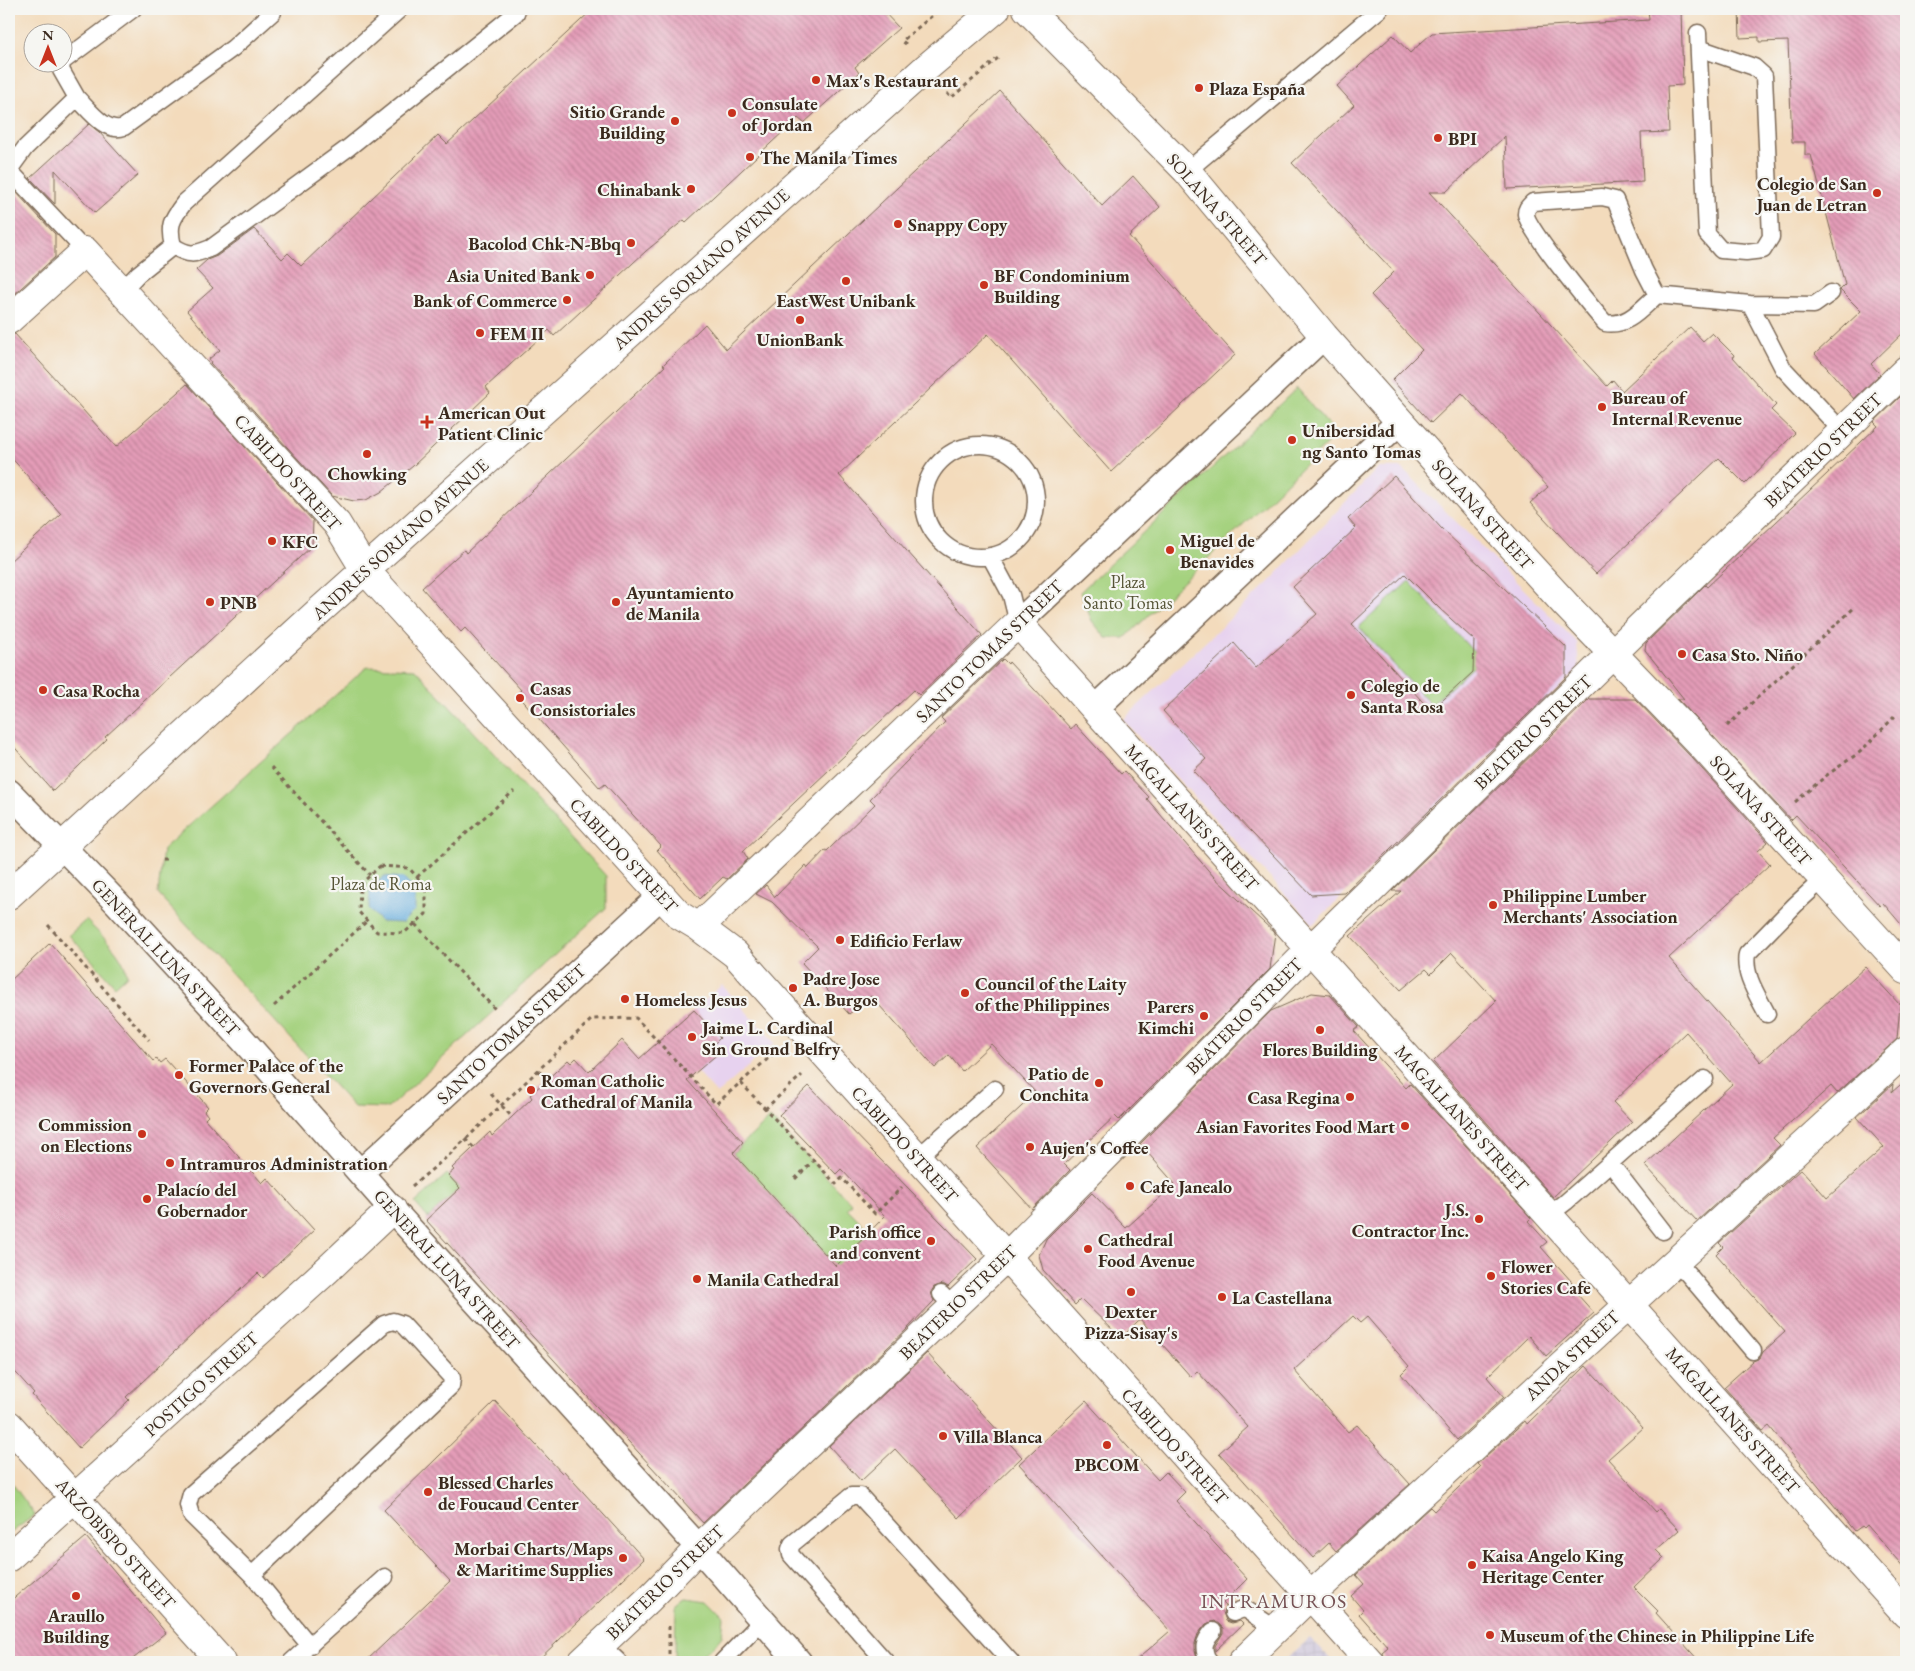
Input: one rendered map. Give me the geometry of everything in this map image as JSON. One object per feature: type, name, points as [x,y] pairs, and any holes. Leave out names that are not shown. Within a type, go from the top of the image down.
[{"type":"street","name":"ANDRES SORIANO AVENUE","points":[[9,895],[365,570],[926,68],[972,19],[996,9]]},
{"type":"street","name":"SOLANA STREET","points":[[1027,9],[1187,171],[1324,336],[1400,421],[1560,598],[1704,748],[1906,970]]},
{"type":"street","name":"CABILDO STREET","points":[[85,251],[337,524],[365,570],[660,896],[679,915],[699,926],[735,954],[1369,1662]]},
{"type":"street","points":[[9,320],[85,251]]},
{"type":"street","name":"SANTO TOMAS STREET","points":[[699,926],[1324,336]]},
{"type":"street","name":"BEATERIO STREET","points":[[601,1657],[699,1548],[947,1300],[1007,1256],[1310,950],[1842,430],[1906,370]]},
{"type":"street","points":[[1095,709],[1400,421]]},
{"type":"street","name":"MAGALLANES STREET","points":[[1018,623],[1906,1614]]},
{"type":"street","name":"GENERAL LUNA STREET","points":[[9,792],[123,909],[243,1040],[392,1209],[699,1548],[799,1662]]},
{"type":"street","name":"SANTO TOMAS STREET","points":[[361,1172],[660,896]]},
{"type":"street","name":"ANDA STREET","points":[[1242,1662],[1310,1596],[1906,1051]]},
{"type":"street","name":"POSTIGO STREET","points":[[9,1557],[392,1209]]},
{"type":"street","name":"ARZOBISPO STREET","points":[[9,1425],[222,1662]]},
{"type":"lane","points":[[72,55],[133,9]]},
{"type":"lane","points":[[400,9],[184,203],[175,214],[169,231],[173,246],[186,254],[198,253],[211,248],[348,148],[516,13],[517,9]]},
{"type":"lane","points":[[1187,171],[1380,9]]},
{"type":"lane","points":[[62,72],[77,98],[110,128],[124,128],[233,48],[274,10]]},
{"type":"lane","points":[[1699,40],[1754,67],[1764,76],[1771,237],[1763,250],[1746,252],[1721,250],[1707,234],[1699,40]]},
{"type":"lane","points":[[9,170],[26,148],[77,98]]},
{"type":"lane","name":"CABILDO STREET","points":[[9,170],[85,251]]},
{"type":"lane","points":[[1657,295],[1644,270],[1615,200],[1602,197],[1534,202],[1528,207],[1526,216],[1534,231],[1584,299],[1605,323],[1624,322],[1657,295],[1750,304],[1814,305],[1831,293]]},
{"type":"lane","points":[[122,290],[138,274],[173,246]]},
{"type":"lane","points":[[1750,304],[1783,368],[1842,430]]},
{"type":"lane","points":[[986,445],[1003,450],[1018,460],[1029,473],[1035,490],[1036,508],[1031,524],[1021,539],[1007,549],[990,556],[973,556],[956,552],[948,547],[941,542],[930,528],[924,512],[923,494],[928,477],[938,463],[952,452],[969,446],[986,445]]},
{"type":"lane","points":[[990,556],[1011,595],[1018,623]]},
{"type":"lane","points":[[1767,1014],[1747,972],[1745,964],[1747,954],[1794,905],[1824,879]]},
{"type":"lane","points":[[1549,1215],[1705,1079]]},
{"type":"lane","points":[[918,1157],[995,1088]]},
{"type":"lane","points":[[1610,1163],[1663,1231]]},
{"type":"lane","points":[[1676,1260],[1689,1273],[1753,1351]]},
{"type":"lane","points":[[252,1575],[451,1386],[452,1378],[402,1324],[393,1321],[384,1324],[191,1494],[188,1505],[191,1514],[252,1575],[310,1646]]},
{"type":"lane","points":[[886,1662],[791,1555],[790,1549],[792,1544],[851,1496],[856,1495],[860,1496],[1011,1662]]},
{"type":"lane","points":[[290,1662],[385,1577]]},
{"type":"lane","points":[[1233,1613],[1243,1609],[1247,1610],[1276,1629]]},
{"type":"lane","points":[[722,1662],[762,1621]]},
{"type":"lane","points":[[1209,1662],[1203,1646],[1205,1639],[1213,1631]]},
{"type":"path","points":[[1704,748],[1855,607]]},
{"type":"path","points":[[1771,822],[1828,775],[1860,752],[1897,714]]},
{"type":"path","points":[[271,767],[370,875]]},
{"type":"path","points":[[417,877],[514,791]]},
{"type":"path","points":[[162,860],[167,860]]},
{"type":"path","points":[[380,866],[409,868],[426,887],[426,914],[404,934],[377,932],[359,912],[360,884],[370,875],[380,866]]},
{"type":"path","points":[[274,1006],[367,921]]},
{"type":"path","points":[[415,924],[488,1002]]},
{"type":"path","points":[[48,925],[149,1040]]},
{"type":"path","points":[[414,1186],[592,1019],[636,1018],[716,1104],[780,1048]]},
{"type":"path","points":[[538,1070],[549,1083]]},
{"type":"path","points":[[765,1109],[804,1073]]},
{"type":"path","points":[[741,1083],[836,1184],[842,1178],[875,1214],[905,1185]]},
{"type":"path","points":[[491,1094],[512,1117]]},
{"type":"path","points":[[465,1139],[476,1150]]},
{"type":"path","points":[[794,1179],[814,1160]]},
{"type":"path","points":[[668,1662],[669,1635]]},
{"type":"shaded area","name":"Colegio de Santa Rosa","points":[[1378,468],[1402,468],[1577,642],[1579,669],[1313,924],[1123,720],[1270,581]]},
{"type":"shaded area","points":[[722,985],[775,1043],[717,1094],[665,1036]]},
{"type":"shaded area","points":[[1310,1638],[1333,1662],[1283,1662]]},
{"type":"green space","name":"Plaza Santo Tomas","points":[[1297,388],[1330,427],[1331,440],[1125,638],[1106,638],[1092,621],[1080,592]]},
{"type":"green space","points":[[1409,581],[1481,660],[1431,705],[1359,627]]},
{"type":"green space","name":"Plaza de Roma","points":[[367,667],[415,669],[606,876],[606,908],[388,1108],[354,1107],[158,894],[163,849]]},
{"type":"green space","points":[[86,920],[111,945],[125,967],[127,975],[115,986],[69,935]]},
{"type":"green space","points":[[770,1118],[852,1204],[847,1208],[869,1231],[864,1236],[867,1239],[837,1267],[733,1153]]},
{"type":"green space","points":[[447,1174],[460,1188],[428,1218],[415,1203]]},
{"type":"green space","points":[[9,1479],[35,1515],[9,1534]]},
{"type":"green space","points":[[687,1598],[708,1601],[724,1617],[722,1636],[714,1646],[692,1662],[675,1662],[676,1605]]},
{"type":"water","points":[[384,876],[403,878],[415,890],[415,910],[402,923],[381,922],[369,909],[370,889]]},
{"type":"building","points":[[593,9],[881,9],[899,28],[855,67],[859,73],[804,123],[798,118],[686,222],[684,220],[646,251],[554,336],[549,330],[511,364],[486,387],[490,393],[413,466],[381,492],[366,500],[354,501],[332,496],[210,363],[209,359],[220,350],[187,311],[213,288],[196,270],[207,260],[217,256],[254,229],[282,259],[288,253],[301,266],[438,135],[447,144]]},
{"type":"building","points":[[1648,9],[1681,9],[1683,85],[1667,86],[1669,132],[1641,133],[1643,182],[1507,189],[1505,136],[1446,192],[1429,192],[1607,386],[1613,380],[1622,391],[1690,327],[1703,341],[1712,333],[1734,355],[1733,357],[1776,405],[1771,410],[1795,433],[1745,484],[1719,458],[1596,574],[1530,503],[1548,487],[1462,393],[1431,423],[1392,380],[1422,350],[1371,295],[1394,272],[1292,163],[1354,105],[1337,86],[1393,35],[1410,53],[1432,33],[1649,20]]},
{"type":"building","points":[[1739,9],[1906,9],[1906,330],[1871,364],[1880,374],[1854,399],[1815,354],[1861,311],[1840,290],[1845,285],[1811,155],[1805,155],[1805,142],[1792,142],[1788,41],[1759,42],[1759,37],[1740,38]]},
{"type":"building","points":[[1000,91],[1102,206],[1133,176],[1160,207],[1129,236],[1235,355],[1111,472],[988,334],[839,475],[982,635],[919,695],[914,690],[743,851],[748,859],[727,879],[723,877],[700,899],[657,850],[661,846],[605,784],[600,788],[517,694],[521,690],[465,628],[461,632],[422,588],[464,550],[466,553],[665,366],[663,365],[705,324],[726,349]]},
{"type":"building","points":[[89,124],[99,132],[138,175],[95,213],[55,170],[55,204],[30,178]]},
{"type":"building","points":[[15,191],[55,234],[55,257],[9,299],[9,198]]},
{"type":"building","points":[[15,334],[116,447],[187,384],[313,521],[312,546],[105,737],[107,739],[53,791],[9,741],[9,562],[61,514],[9,455],[9,335]]},
{"type":"building","points":[[1900,397],[1904,401],[1906,399],[1906,930],[1883,903],[1880,906],[1796,815],[1791,820],[1678,699],[1684,699],[1645,650],[1646,643],[1705,585],[1707,587],[1878,426],[1874,422]]},
{"type":"building","name":"Colegio de Santa Rosa","points":[[1394,476],[1441,528],[1566,647],[1566,677],[1345,893],[1311,895],[1193,771],[1206,759],[1163,711],[1234,643],[1256,668],[1317,614],[1293,587],[1356,528],[1348,519]],"holes":[[[1405,574],[1474,640],[1473,672],[1431,711],[1352,624]]]},
{"type":"building","points":[[1003,659],[1008,664],[1009,662],[1071,729],[1075,724],[1121,774],[1124,771],[1149,797],[1147,799],[1214,877],[1275,933],[1270,969],[1119,1120],[1115,1116],[1064,1164],[1070,1170],[1032,1209],[977,1148],[1036,1093],[991,1044],[962,1071],[949,1055],[935,1068],[871,996],[849,1014],[802,963],[818,947],[772,902],[756,894],[766,885],[775,897],[806,865],[808,868],[825,850],[827,851],[875,804],[870,799],[945,722],[941,718]]},
{"type":"building","points":[[1589,699],[1635,699],[1693,759],[1768,842],[1758,851],[1770,864],[1669,958],[1761,1062],[1865,967],[1900,1005],[1897,1039],[1837,1093],[1831,1086],[1773,1138],[1780,1145],[1697,1221],[1645,1165],[1732,1084],[1686,1032],[1613,1102],[1632,1122],[1553,1197],[1433,1062],[1496,1001],[1452,953],[1431,974],[1426,969],[1401,990],[1350,936],[1401,891],[1392,891]]},
{"type":"building","name":"Palacío del Gobernador","points":[[50,943],[153,1061],[156,1058],[160,1063],[165,1059],[194,1091],[208,1107],[204,1111],[208,1116],[205,1119],[262,1183],[267,1178],[314,1230],[263,1278],[258,1273],[126,1397],[129,1400],[79,1448],[32,1395],[34,1393],[9,1365],[9,982]]},
{"type":"building","points":[[1312,993],[1330,995],[1359,1027],[1354,1031],[1406,1088],[1410,1084],[1531,1218],[1528,1221],[1547,1242],[1541,1247],[1572,1282],[1569,1285],[1594,1313],[1546,1356],[1529,1336],[1487,1377],[1504,1397],[1457,1440],[1401,1374],[1409,1366],[1367,1317],[1360,1323],[1353,1316],[1294,1370],[1348,1432],[1357,1425],[1410,1484],[1336,1551],[1329,1543],[1313,1558],[1219,1453],[1248,1427],[1197,1371],[1191,1377],[1140,1319],[1121,1338],[1081,1299],[1075,1305],[1043,1270],[1039,1255],[1046,1239],[1092,1193],[1126,1228],[1175,1184],[1140,1144],[1271,1011]]},
{"type":"building","name":"Manila Cathedral","points":[[694,1010],[720,1038],[714,1044],[721,1051],[687,1080],[743,1142],[733,1153],[836,1266],[885,1216],[841,1169],[836,1174],[779,1115],[809,1086],[977,1259],[948,1287],[943,1284],[934,1287],[931,1292],[934,1301],[906,1330],[703,1523],[426,1220],[460,1188],[448,1175],[454,1170],[452,1168],[490,1132],[492,1136],[532,1098],[530,1095],[568,1060],[571,1063],[576,1058],[589,1072],[622,1040],[639,1059]]},
{"type":"building","points":[[1906,1080],[1906,1570],[1867,1525],[1855,1531],[1769,1426],[1763,1431],[1724,1387],[1753,1361],[1760,1358],[1763,1352],[1785,1332],[1716,1254],[1723,1247],[1719,1243],[1801,1169],[1827,1198],[1884,1147],[1857,1117],[1893,1084],[1892,1092]]},
{"type":"building","name":"Villa Blanca","points":[[927,1353],[1022,1457],[959,1518],[895,1449],[861,1481],[829,1446]]},
{"type":"building","points":[[1586,1366],[1643,1428],[1608,1459],[1656,1512],[1659,1509],[1679,1530],[1656,1550],[1664,1558],[1634,1587],[1658,1611],[1656,1613],[1700,1662],[1385,1662],[1382,1652],[1388,1647],[1359,1614],[1363,1610],[1351,1596],[1364,1584],[1356,1575],[1430,1507],[1434,1511],[1480,1467],[1477,1464],[1525,1421],[1527,1424]]},
{"type":"building","points":[[495,1401],[562,1473],[564,1471],[644,1559],[536,1662],[365,1662],[450,1581],[384,1510]]},
{"type":"building","points":[[1086,1401],[1158,1480],[1166,1472],[1185,1492],[1176,1501],[1247,1579],[1223,1603],[1226,1606],[1223,1612],[1226,1621],[1232,1623],[1240,1621],[1243,1624],[1215,1651],[1215,1646],[1223,1633],[1223,1628],[1215,1621],[1206,1624],[1198,1634],[1195,1643],[1198,1662],[1134,1662],[1170,1631],[1019,1464]]},
{"type":"building","name":"Araullo Building","points":[[86,1537],[166,1633],[129,1662],[9,1662],[9,1602]]},
{"type":"place","name":"Max's Restaurant","points":[[816,80]]},
{"type":"place","name":"Plaza España","points":[[1199,88]]},
{"type":"place","name":"Consulate of Jordan","points":[[732,113]]},
{"type":"place","name":"Sitio Grande Building","points":[[675,121]]},
{"type":"place","name":"BPI","points":[[1438,138]]},
{"type":"place","name":"The Manila Times","points":[[750,157]]},
{"type":"place","name":"Chinabank","points":[[691,189]]},
{"type":"place","name":"Colegio de San Juan de Letran","points":[[1877,193]]},
{"type":"place","name":"Snappy Copy","points":[[898,224]]},
{"type":"place","name":"Bacolod Chk-N-Bbq","points":[[631,243]]},
{"type":"place","name":"Asia United Bank","points":[[590,275]]},
{"type":"place","name":"EastWest Unibank","points":[[846,281]]},
{"type":"place","name":"BF Condominium Building","points":[[984,285]]},
{"type":"place","name":"Bank of Commerce","points":[[567,300]]},
{"type":"place","name":"UnionBank","points":[[800,320]]},
{"type":"place","name":"FEM II","points":[[480,333]]},
{"type":"place","name":"Bureau of Internal Revenue","points":[[1602,407]]},
{"type":"place","name":"American Out Patient Clinic","points":[[427,422]]},
{"type":"place","name":"Unibersidad ng Santo Tomas","points":[[1292,440]]},
{"type":"place","name":"Chowking","points":[[367,454]]},
{"type":"place","name":"KFC","points":[[272,541]]},
{"type":"place","name":"Miguel de Benavides","points":[[1170,550]]},
{"type":"place","name":"PNB","points":[[210,602]]},
{"type":"place","name":"Ayuntamiento de Manila","points":[[616,602]]},
{"type":"place","name":"Casa Sto. Niño","points":[[1682,654]]},
{"type":"place","name":"Casa Rocha","points":[[43,690]]},
{"type":"place","name":"Colegio de Santa Rosa","points":[[1351,695]]},
{"type":"place","name":"Casas Consistoriales","points":[[520,698]]},
{"type":"place","name":"Philippine Lumber Merchants' Association","points":[[1493,905]]},
{"type":"place","name":"Edificio Ferlaw","points":[[840,940]]},
{"type":"place","name":"Padre Jose A. Burgos","points":[[793,988]]},
{"type":"place","name":"Council of the Laity of the Philippines","points":[[965,993]]},
{"type":"place","name":"Homeless Jesus","points":[[625,999]]},
{"type":"place","name":"Parers Kimchi","points":[[1204,1016]]},
{"type":"place","name":"Flores Building","points":[[1320,1030]]},
{"type":"place","name":"Jaime L. Cardinal Sin Ground Belfry","points":[[692,1037]]},
{"type":"place","name":"Former Palace of the Governors General","points":[[179,1075]]},
{"type":"place","name":"Patio de Conchita","points":[[1099,1083]]},
{"type":"place","name":"Roman Catholic Cathedral of Manila","points":[[531,1090]]},
{"type":"place","name":"Casa Regina","points":[[1350,1097]]},
{"type":"place","name":"Asian Favorites Food Mart","points":[[1405,1126]]},
{"type":"place","name":"Commission on Elections","points":[[142,1134]]},
{"type":"place","name":"Aujen's Coffee","points":[[1030,1147]]},
{"type":"place","name":"Intramuros Administration","points":[[170,1163]]},
{"type":"place","name":"Cafe Janealo","points":[[1130,1186]]},
{"type":"place","name":"Palacío del Gobernador","points":[[147,1199]]},
{"type":"place","name":"J.S. Contractor Inc.","points":[[1479,1219]]},
{"type":"place","name":"Parish office and convent","points":[[931,1241]]},
{"type":"place","name":"Cathedral Food Avenue","points":[[1088,1249]]},
{"type":"place","name":"Flower Stories Cafe","points":[[1491,1276]]},
{"type":"place","name":"Manila Cathedral","points":[[697,1279]]},
{"type":"place","name":"Dexter Pizza-Sisay's","points":[[1131,1292]]},
{"type":"place","name":"La Castellana","points":[[1222,1297]]},
{"type":"place","name":"Villa Blanca","points":[[943,1436]]},
{"type":"place","name":"PBCOM","points":[[1107,1445]]},
{"type":"place","name":"Blessed Charles de Foucaud Center","points":[[428,1492]]},
{"type":"place","name":"Morbai Charts/Maps & Maritime Supplies","points":[[623,1558]]},
{"type":"place","name":"Kaisa Angelo King Heritage Center","points":[[1472,1565]]},
{"type":"place","name":"Araullo Building","points":[[76,1596]]},
{"type":"place","name":"Museum of the Chinese in Philippine Life","points":[[1490,1635]]},
{"type":"district","name":"INTRAMUROS","points":[[1274,1601]]}]
